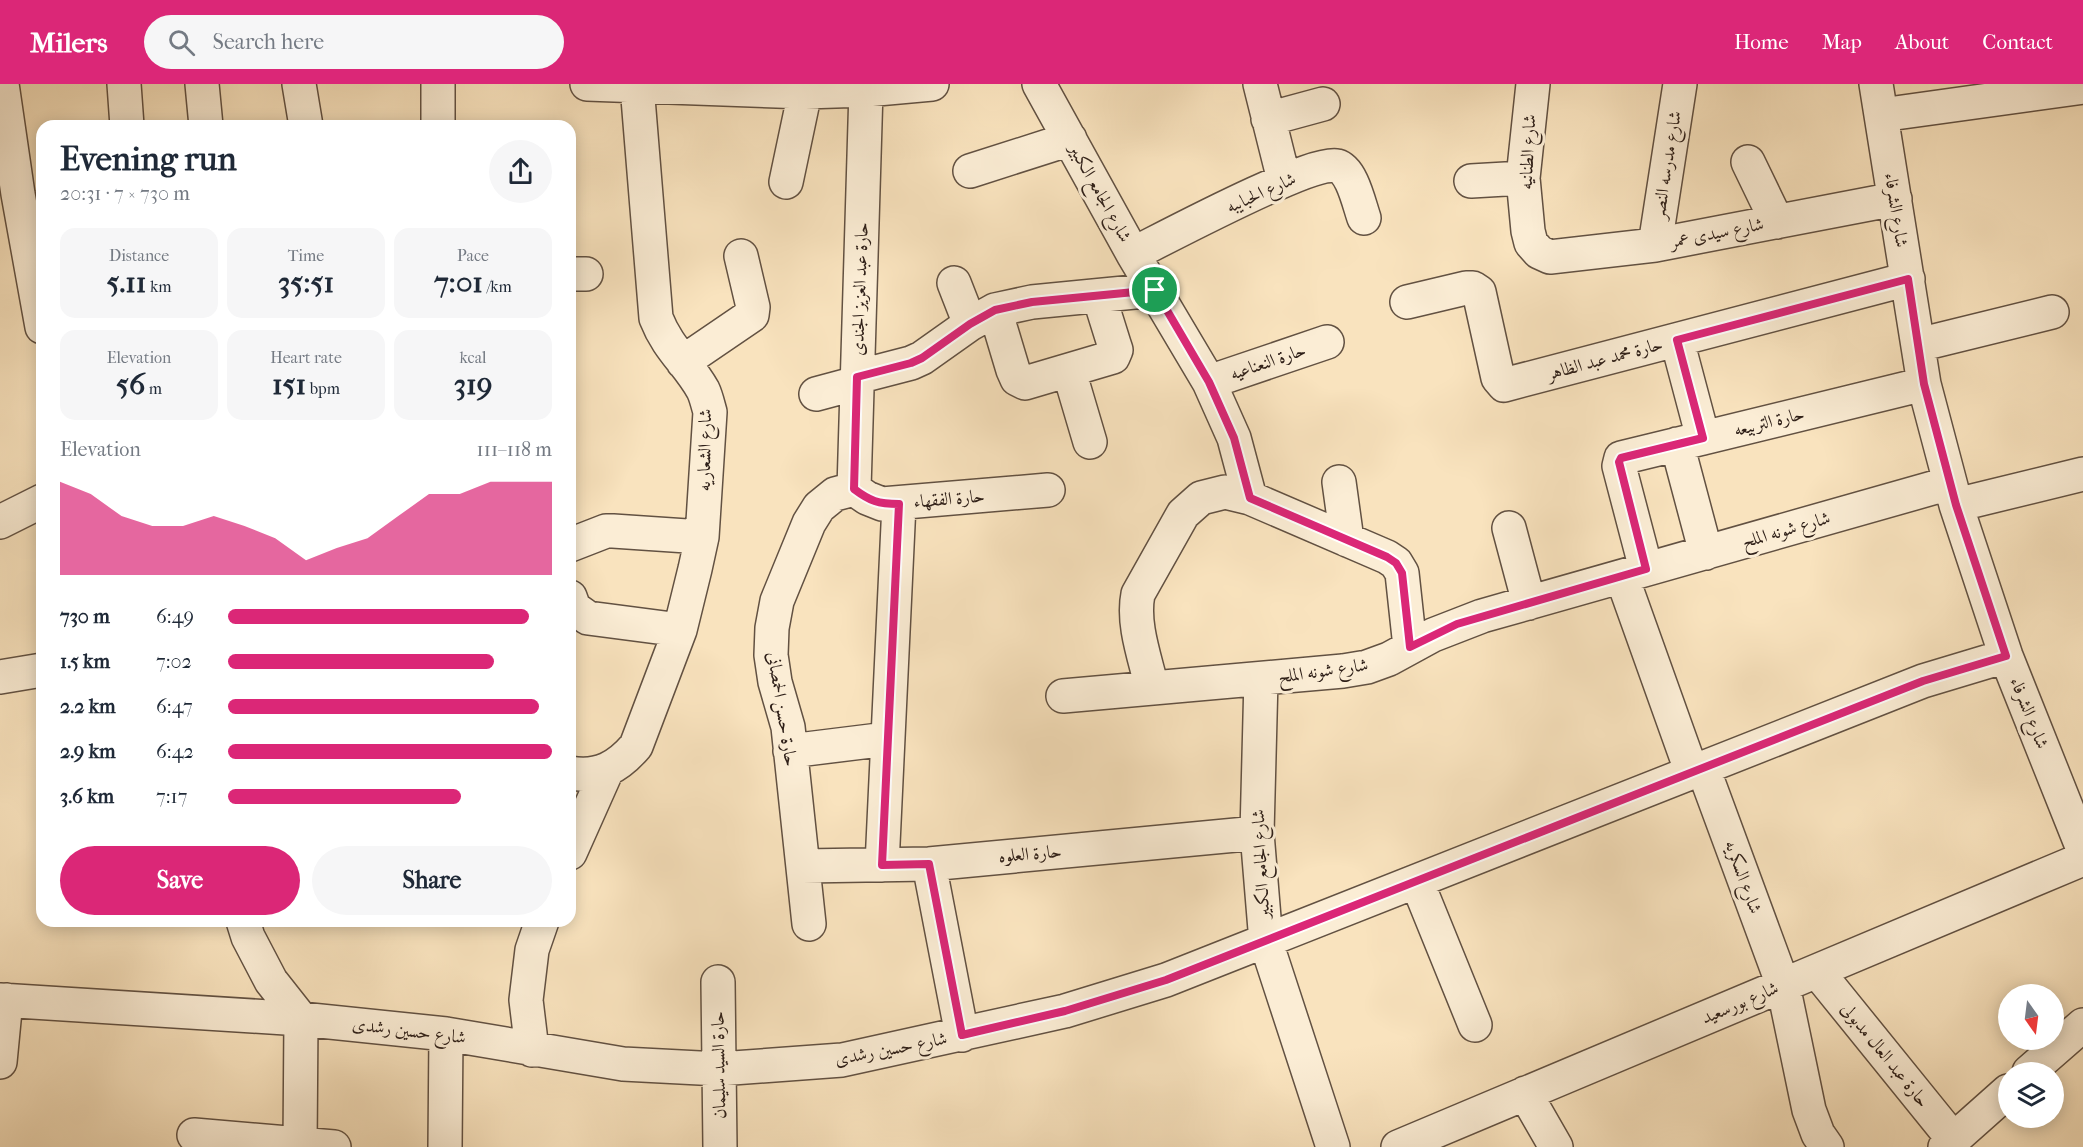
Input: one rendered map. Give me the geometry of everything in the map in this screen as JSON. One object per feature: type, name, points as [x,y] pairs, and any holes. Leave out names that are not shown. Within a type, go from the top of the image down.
[{"type":"street","points":[[2,84],[30,190],[36,258]]},
{"type":"street","points":[[124,84],[127,120]]},
{"type":"street","points":[[202,84],[205,120]]},
{"type":"street","points":[[299,84],[305,120]]},
{"type":"street","points":[[438,84],[438,120]]},
{"type":"street","points":[[587,84],[805,92],[866,90],[932,84]]},
{"type":"street","name":"شارع الجامع الكبير","points":[[1039,84],[1133,254],[1209,382],[1234,438],[1250,498]]},
{"type":"street","points":[[1260,84],[1284,180]]},
{"type":"street","name":"شارع الطنانيه","points":[[1533,84],[1523,178],[1528,231],[1531,243],[1539,252]]},
{"type":"street","name":"شارع مدرسه النصر","points":[[1655,245],[1680,84]]},
{"type":"street","name":"شارع الشعاريه","points":[[607,770],[624,760],[636,746],[680,630],[702,537],[710,412],[704,392],[694,375],[669,345],[656,318],[637,86]]},
{"type":"street","points":[[1879,100],[2083,87]]},
{"type":"street","name":"حارة عبد العزيز الجندى","points":[[854,489],[866,90]]},
{"type":"street","points":[[786,182],[805,92]]},
{"type":"street","name":"شارع الشرفاء","points":[[1879,100],[1924,384],[1953,494],[2006,656],[2083,849]]},
{"type":"street","points":[[1268,118],[1323,104]]},
{"type":"street","points":[[970,171],[1070,140]]},
{"type":"street","points":[[1748,162],[1777,222]]},
{"type":"street","name":"شارع الحبايبه","points":[[1133,254],[1284,180],[1335,166],[1344,170],[1350,178],[1364,218]]},
{"type":"street","points":[[1471,181],[1523,178]]},
{"type":"street","name":"شارع سيدى عمر","points":[[1539,252],[1550,257],[1655,245],[1895,199]]},
{"type":"street","points":[[683,362],[752,315],[753,307],[741,256]]},
{"type":"street","name":"حارة محمد عبد الظاهر","points":[[1407,302],[1466,288],[1473,288],[1479,292],[1497,378],[1504,385],[1908,279]]},
{"type":"street","points":[[954,283],[982,317],[1017,379],[1025,382],[1106,361],[1113,357],[1116,350],[1099,296]]},
{"type":"street","points":[[816,394],[922,358],[982,317],[1013,304],[1155,290]]},
{"type":"street","points":[[1918,345],[2052,312]]},
{"type":"street","points":[[1677,340],[1706,553]]},
{"type":"street","name":"حارة النعناعيه","points":[[1209,382],[1327,342]]},
{"type":"street","points":[[1069,371],[1090,442]]},
{"type":"street","name":"حارة التربيعه","points":[[1634,573],[1619,462],[1621,458],[1924,384]]},
{"type":"street","name":"شارع شونه الملح","points":[[1063,696],[1261,679],[1367,667],[1389,659],[1457,624],[1706,553],[1953,494],[2083,474]]},
{"type":"street","points":[[1339,482],[1347,540]]},
{"type":"street","name":"حارة الفقهاء","points":[[854,489],[882,504],[1048,490]]},
{"type":"street","name":"حارة حسن الحمصانى","points":[[809,924],[788,727],[775,682],[771,655],[772,628],[777,601],[809,523],[819,507],[835,494],[854,489]]},
{"type":"street","points":[[1152,688],[1135,607],[1138,594],[1183,514],[1201,498],[1225,492],[1250,498],[1387,557],[1396,563],[1402,573],[1410,647]]},
{"type":"street","points":[[0,522],[36,504]]},
{"type":"street","points":[[882,865],[899,504]]},
{"type":"street","points":[[1509,528],[1529,603]]},
{"type":"street","points":[[576,543],[606,531],[702,537]]},
{"type":"street","name":"شارع السكريه","points":[[1634,573],[1698,770],[1783,985],[1809,1110],[1818,1134],[1827,1147]]},
{"type":"street","points":[[576,609],[588,618],[680,630]]},
{"type":"street","name":"شارع حسين رشدى","points":[[3,1000],[301,1019],[446,1034],[623,1064],[719,1069],[842,1060],[1065,1011],[1166,980],[1923,681],[2006,656]]},
{"type":"street","points":[[0,678],[36,671]]},
{"type":"street","name":"شارع الجامع الكبير","points":[[1261,679],[1257,833],[1266,942],[1333,1147]]},
{"type":"street","points":[[789,751],[887,739]]},
{"type":"street","points":[[576,773],[592,774],[607,770]]},
{"type":"street","points":[[576,840],[607,770]]},
{"type":"street","name":"حارة العلوه","points":[[803,866],[929,864],[1257,833]]},
{"type":"street","name":"شارع بورسعيد","points":[[1398,1147],[2083,859]]},
{"type":"street","points":[[929,864],[962,1035]]},
{"type":"street","points":[[1417,882],[1475,1025]]},
{"type":"street","points":[[245,927],[270,981],[301,1019],[300,1146]]},
{"type":"street","points":[[532,1050],[526,1000],[532,950],[540,927]]},
{"type":"street","name":"حارة عبد العال مدبولى","points":[[1817,971],[1949,1143]]},
{"type":"street","name":"حارة السيد سليمان","points":[[718,982],[720,1147]]},
{"type":"street","points":[[0,1062],[3,1000]]},
{"type":"street","points":[[2040,1062],[2083,1025]]},
{"type":"street","points":[[445,1147],[446,1034]]},
{"type":"street","points":[[1525,1094],[1556,1147]]},
{"type":"street","points":[[1949,1143],[1998,1099]]},
{"type":"street","points":[[194,1135],[300,1146],[334,1147]]},
{"type":"route","points":[[1908,279],[1924,384],[1956,505],[2006,656],[1923,681],[1166,980],[1065,1011],[962,1035],[929,864],[882,865],[899,504],[882,504],[854,489],[857,377],[922,358],[970,324],[995,310],[1013,304],[1155,290],[1209,382],[1234,438],[1250,498],[1387,557],[1396,563],[1402,573],[1410,647],[1457,624],[1646,569],[1619,462],[1621,458],[1703,438],[1677,340],[1908,279]]}]
